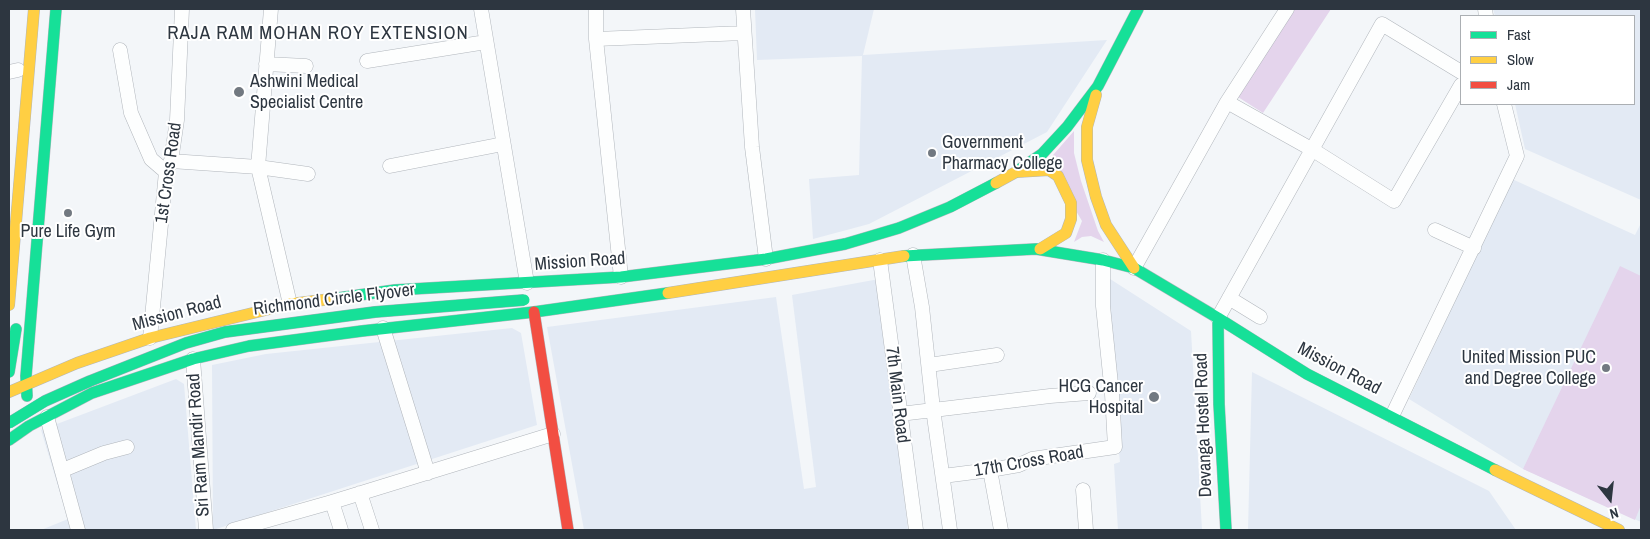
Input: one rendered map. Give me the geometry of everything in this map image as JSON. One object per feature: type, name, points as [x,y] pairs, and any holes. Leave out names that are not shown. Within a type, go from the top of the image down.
[{"type":"main road","points":[[9,183],[13,71],[25,9]]},
{"type":"main road","points":[[9,372],[14,346],[14,311],[34,9]]},
{"type":"main road","points":[[14,311],[42,9]]},
{"type":"main road","points":[[29,426],[26,384],[56,9]]},
{"type":"main road","points":[[1016,172],[1042,154],[1067,127],[1098,86],[1138,9]]},
{"type":"main road","points":[[1098,86],[1087,127],[1087,160],[1096,197],[1106,225],[1134,268]]},
{"type":"main road","name":"Mission Road","points":[[9,392],[150,338],[290,304],[396,290],[621,277],[766,259],[844,244],[899,228],[950,207],[1016,172],[1049,170],[1058,176],[1071,203],[1071,219],[1066,233],[1040,249]]},
{"type":"main road","name":"Mission Road","points":[[13,437],[29,426],[92,393],[193,359],[249,346],[383,328],[534,312],[765,279],[913,255],[1040,249],[1103,260],[1134,268],[1307,374],[1520,483],[1619,530]]},
{"type":"main road","name":"Richmond Circle Flyover","points":[[9,423],[44,401],[90,381],[186,343],[225,332],[375,312],[533,299],[561,308]]},
{"type":"main road","points":[[534,312],[568,530]]},
{"type":"main road","name":"Devanga Hostel Road","points":[[1218,318],[1219,404],[1226,530]]},
{"type":"main road","points":[[9,423],[13,437]]},
{"type":"street","name":"1st Cross Road","points":[[150,338],[176,120],[182,9]]},
{"type":"street","points":[[270,9],[258,167],[290,304]]},
{"type":"street","points":[[481,9],[527,283]]},
{"type":"street","points":[[596,9],[596,39],[621,277]]},
{"type":"street","points":[[743,9],[752,147],[766,259]]},
{"type":"street","points":[[1134,268],[1227,102],[1287,9]]},
{"type":"street","points":[[1218,318],[1382,24],[1460,71]]},
{"type":"street","points":[[596,39],[744,33]]},
{"type":"street","points":[[367,62],[486,42]]},
{"type":"street","points":[[120,50],[131,112],[151,160],[169,167],[258,167],[308,174]]},
{"type":"street","points":[[266,64],[306,66]]},
{"type":"street","points":[[1227,102],[1313,150],[1394,201],[1460,87]]},
{"type":"street","points":[[1392,416],[1517,156],[1504,105]]},
{"type":"street","points":[[390,166],[503,144]]},
{"type":"street","points":[[1435,230],[1474,248]]},
{"type":"street","points":[[913,255],[922,307],[933,409],[950,530]]},
{"type":"street","name":"7th Main Road","points":[[880,260],[916,530]]},
{"type":"street","name":"17th Cross Road","points":[[943,476],[1019,465],[1032,459],[1115,447],[1112,394],[1103,306],[1103,260]]},
{"type":"street","points":[[1229,298],[1260,317]]},
{"type":"street","points":[[383,328],[428,473]]},
{"type":"street","points":[[929,365],[997,355]]},
{"type":"street","name":"Sri Ram Mandir Road","points":[[193,359],[206,530]]},
{"type":"street","points":[[900,414],[1089,393]]},
{"type":"street","points":[[47,417],[78,530]]},
{"type":"street","points":[[233,530],[267,526],[332,502],[553,434]]},
{"type":"street","points":[[63,470],[127,447]]},
{"type":"street","points":[[990,470],[1001,530]]},
{"type":"street","points":[[1083,490],[1086,530]]},
{"type":"street","points":[[360,493],[372,530]]},
{"type":"street","points":[[332,502],[341,530]]},
{"type":"shaded area","name":"Government Pharmacy College","points":[[755,9],[874,9],[863,55],[1107,40],[1047,132],[869,224],[813,239],[809,179],[859,175],[862,56],[757,60]]},
{"type":"shaded area","points":[[1294,9],[1331,9],[1263,113],[1238,97]]},
{"type":"shaded area","points":[[1493,9],[1641,9],[1641,200],[1525,149],[1515,105],[1635,105],[1635,15],[1495,15]]},
{"type":"shaded area","points":[[1074,131],[1074,153],[1081,181],[1098,231],[1104,242],[1091,236],[1082,237],[1074,242],[1082,221],[1047,162]]},
{"type":"shaded area","points":[[1512,179],[1635,235],[1641,223],[1641,522],[1523,469],[1409,399]]},
{"type":"shaded area","name":"United Mission PUC and Degree College","points":[[1620,266],[1641,276],[1641,505],[1635,520],[1523,469]]},
{"type":"shaded area","name":"HCG Cancer Hospital","points":[[1107,277],[1191,331],[1202,530],[1118,530],[1114,464],[1120,462],[1105,310]]},
{"type":"shaded area","points":[[879,279],[908,530],[584,530],[547,327],[776,297],[804,489],[816,487],[792,295]]},
{"type":"shaded area","points":[[512,328],[521,333],[537,425],[213,530],[212,365],[266,354]]},
{"type":"shaded area","points":[[1252,372],[1489,491],[1516,530],[1248,530]]},
{"type":"shaded area","points":[[176,379],[184,384],[196,530],[41,530],[68,519],[41,430]]},
{"type":"traffic: fast","points":[[27,396],[26,376],[56,9]]},
{"type":"traffic: fast","points":[[1016,172],[1042,154],[1067,127],[1098,86],[1138,9]]},
{"type":"traffic: fast","points":[[331,299],[395,290],[621,277],[766,259],[845,244],[899,228],[950,207],[996,183]]},
{"type":"traffic: fast","points":[[904,256],[1036,249],[1103,260],[1134,268],[1307,374],[1495,470]]},
{"type":"traffic: fast","points":[[9,440],[29,426],[92,393],[193,359],[249,346],[362,331],[534,312],[668,293]]},
{"type":"traffic: fast","points":[[9,423],[45,401],[90,381],[186,343],[225,332],[375,312],[524,300]]},
{"type":"traffic: fast","points":[[1218,318],[1219,404],[1226,530]]},
{"type":"traffic: fast","points":[[9,372],[16,329]]},
{"type":"traffic: slow","points":[[9,305],[34,9]]},
{"type":"traffic: slow","points":[[1096,95],[1087,127],[1087,160],[1096,197],[1106,225],[1134,268]]},
{"type":"traffic: slow","points":[[996,183],[1016,172],[1049,170],[1058,176],[1071,203],[1071,219],[1066,233],[1040,249]]},
{"type":"traffic: slow","points":[[668,293],[904,256]]},
{"type":"traffic: slow","points":[[9,392],[77,363],[150,338],[290,304],[331,299]]},
{"type":"traffic: slow","points":[[1495,470],[1619,530]]},
{"type":"traffic: jam","points":[[534,312],[568,530]]},
{"type":"place","name":"Ashwini Medical Specialist Centre","points":[[239,92]]},
{"type":"place","name":"Government Pharmacy College","points":[[932,153]]},
{"type":"place","name":"Pure Life Gym","points":[[68,213]]},
{"type":"place","name":"United Mission PUC and Degree College","points":[[1606,368]]},
{"type":"place","name":"HCG Cancer Hospital","points":[[1154,397]]},
{"type":"district","name":"RAJA RAM MOHAN ROY EXTENSION","points":[[318,34]]}]
